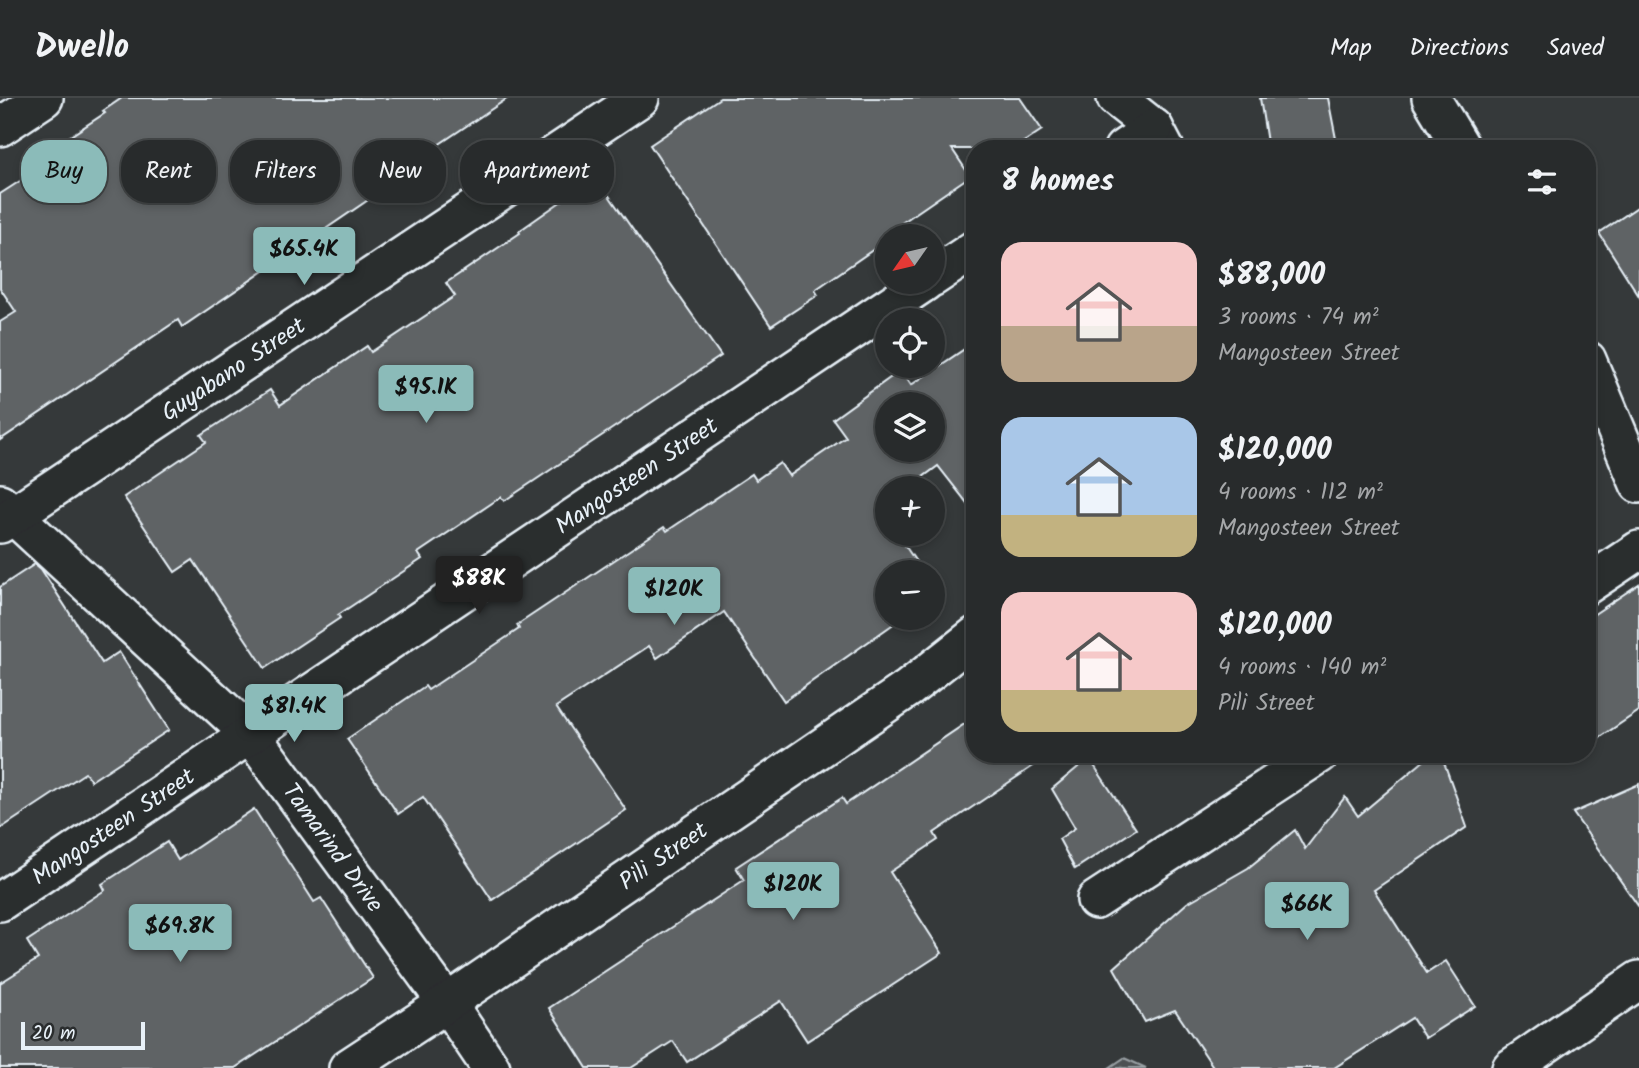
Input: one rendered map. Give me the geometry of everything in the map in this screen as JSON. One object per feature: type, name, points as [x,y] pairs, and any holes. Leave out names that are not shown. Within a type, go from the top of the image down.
[{"type":"street","points":[[0,127],[44,98]]},
{"type":"street","name":"Guyabano Street","points":[[4,514],[640,98]]},
{"type":"street","points":[[1116,98],[1160,139]]},
{"type":"street","points":[[1431,98],[1457,140]]},
{"type":"street","points":[[945,269],[966,255]]},
{"type":"street","name":"Mangosteen Street","points":[[0,902],[907,294]]},
{"type":"street","points":[[1596,381],[1639,484]]},
{"type":"street","name":"Tamarind Drive","points":[[4,514],[251,735],[447,1003],[491,1068]]},
{"type":"street","points":[[1596,579],[1639,550]]},
{"type":"street","name":"Pili Street","points":[[348,1068],[909,688],[966,643]]},
{"type":"street","points":[[1096,900],[1283,767]]},
{"type":"street","points":[[1511,1068],[1639,980]]},
{"type":"green space","points":[[1124,1058],[1146,1068],[1109,1068]]},
{"type":"building","points":[[122,98],[508,98],[446,140],[354,140],[354,203],[364,203],[182,327],[178,320],[0,440],[0,322],[16,312],[0,288],[0,194],[21,180],[21,203],[107,203],[107,140],[64,140],[105,113],[103,111]]},
{"type":"building","points":[[720,98],[1020,98],[1042,130],[1027,140],[966,140],[966,149],[952,149],[966,170],[966,179],[900,224],[875,224],[875,248],[815,290],[818,295],[771,326],[650,145]]},
{"type":"building","points":[[1260,98],[1328,98],[1336,140],[1267,140]]},
{"type":"building","points":[[559,203],[614,203],[721,356],[504,501],[501,497],[418,553],[422,559],[265,668],[193,560],[175,572],[124,497],[206,442],[201,435],[270,390],[280,405],[367,346],[371,352],[455,296],[446,283],[520,233],[519,231]]},
{"type":"building","points":[[1639,206],[1639,296],[1599,233]]},
{"type":"building","points":[[966,348],[966,502],[938,466],[924,476],[875,476],[875,546],[905,546],[915,560],[875,560],[875,630],[885,630],[784,701],[724,612],[657,658],[649,646],[556,707],[626,810],[492,900],[423,797],[398,814],[347,739],[425,686],[428,690],[519,629],[517,625],[664,527],[667,531],[752,474],[756,480],[780,463],[789,476],[846,437],[833,419],[890,378],[906,378],[911,385],[921,378],[945,378],[945,362]]},
{"type":"building","points":[[35,564],[41,569],[102,663],[119,652],[169,730],[91,781],[85,773],[0,829],[0,587]]},
{"type":"building","points":[[1639,584],[1639,711],[1596,740],[1596,613]]},
{"type":"building","points":[[966,723],[966,763],[1038,763],[934,833],[938,840],[890,872],[942,953],[807,1041],[781,1001],[687,1062],[673,1041],[631,1068],[587,1068],[549,1008],[744,880],[736,867],[842,798],[846,804]]},
{"type":"building","points":[[1083,763],[1092,763],[1136,829],[1075,869],[1059,839],[1075,828],[1052,789]]},
{"type":"building","points":[[1421,763],[1444,763],[1467,827],[1374,890],[1427,973],[1446,961],[1475,1006],[1425,1038],[1412,1018],[1334,1068],[1214,1068],[1175,1010],[1145,1022],[1114,968],[1187,903],[1248,868],[1295,830],[1305,849],[1345,797],[1358,816]]},
{"type":"building","points":[[1639,784],[1639,907],[1573,813]]},
{"type":"building","points":[[254,809],[314,902],[321,898],[373,978],[235,1068],[0,1068],[0,983],[38,959],[27,941],[105,890],[102,884],[167,842],[178,860]]}]
